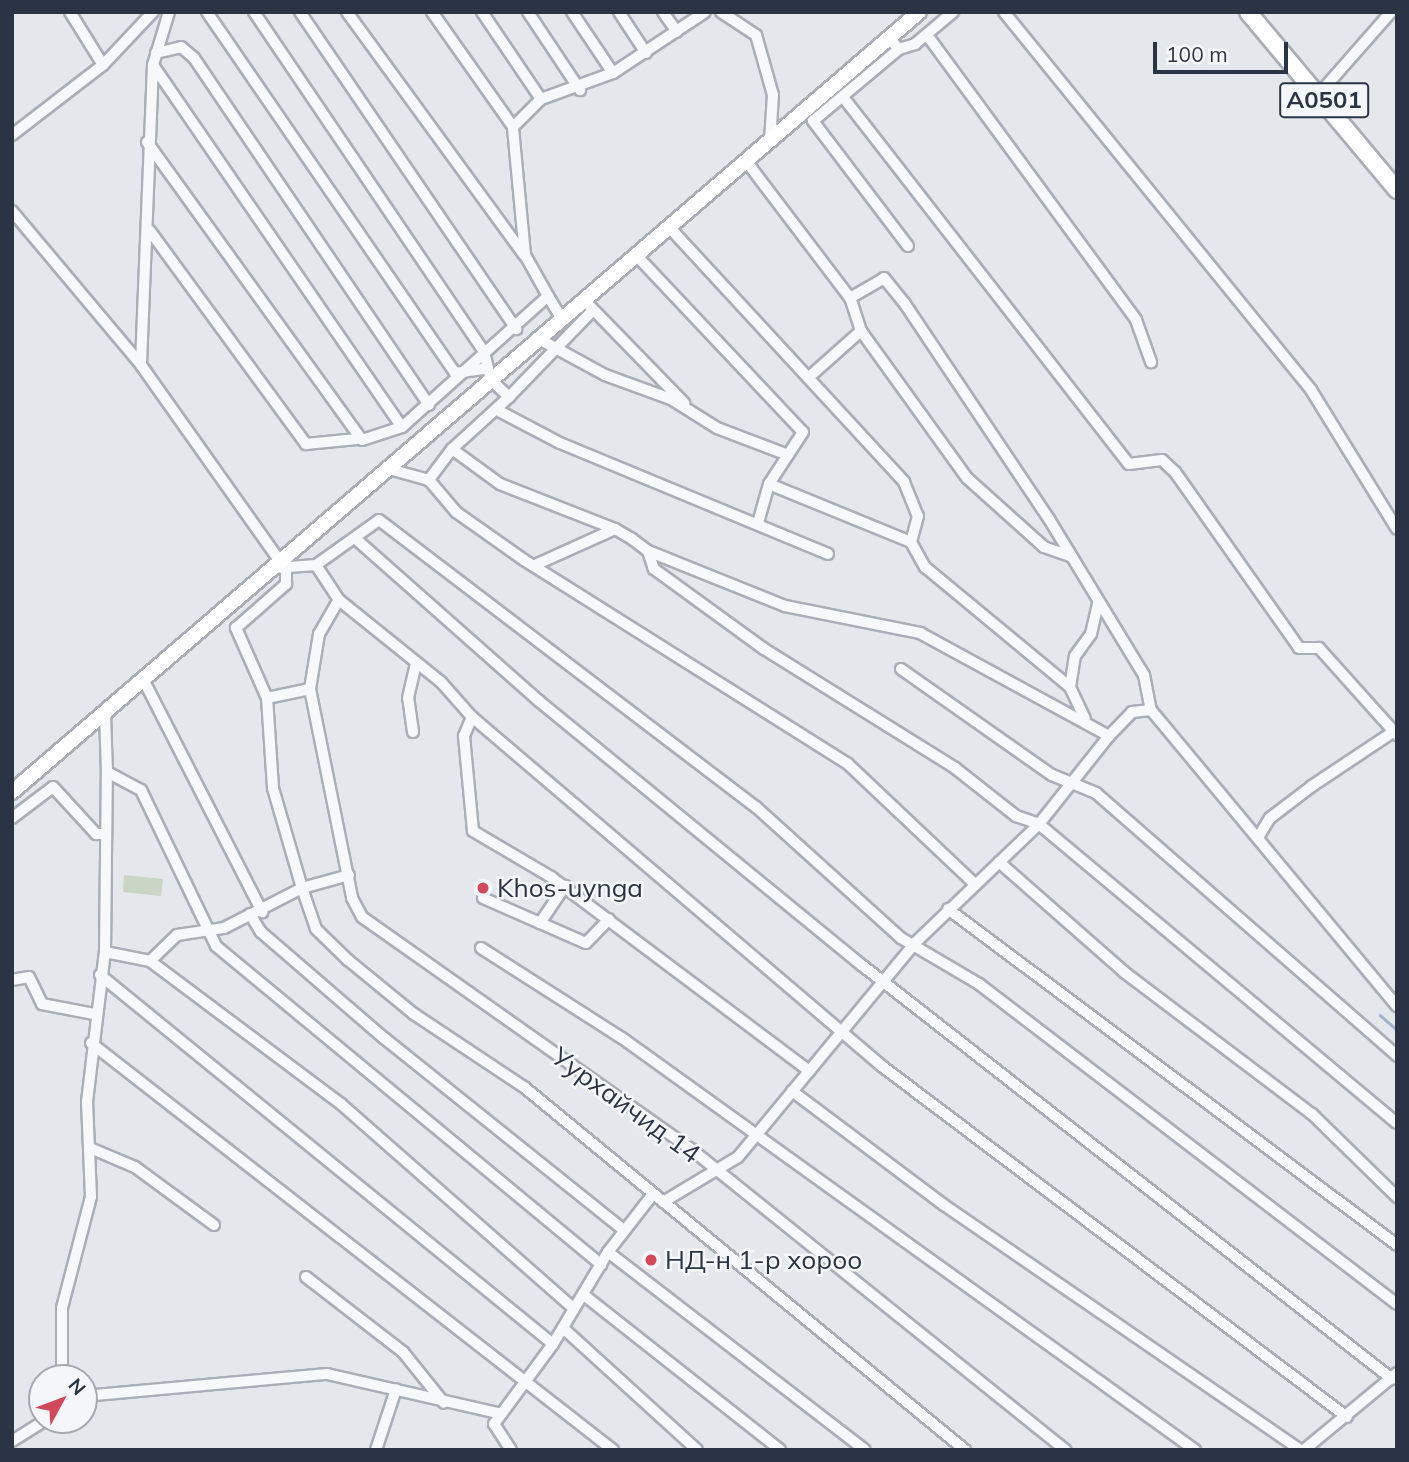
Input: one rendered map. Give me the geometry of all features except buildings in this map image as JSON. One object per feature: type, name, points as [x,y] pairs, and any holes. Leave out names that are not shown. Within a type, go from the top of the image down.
[{"type":"highway","name":"A0501","points":[[1248,12],[1397,190]]},
{"type":"main road","points":[[12,792],[143,679],[281,567],[488,375],[562,319],[589,305],[636,255],[770,140],[894,44],[919,12]]},
{"type":"street","points":[[70,12],[103,65]]},
{"type":"street","points":[[141,365],[149,230],[147,142],[153,65],[169,12]]},
{"type":"street","points":[[207,12],[455,373]]},
{"type":"street","points":[[254,12],[484,352],[488,375],[509,397]]},
{"type":"street","points":[[300,12],[516,330]]},
{"type":"street","points":[[347,12],[525,256],[562,319]]},
{"type":"street","points":[[432,12],[513,127],[525,256]]},
{"type":"street","points":[[482,12],[541,99]]},
{"type":"street","points":[[528,12],[580,90]]},
{"type":"street","points":[[572,12],[613,73]]},
{"type":"street","points":[[619,12],[646,53]]},
{"type":"street","points":[[663,12],[677,32]]},
{"type":"street","points":[[513,127],[541,99],[561,88],[580,90],[613,73],[705,12]]},
{"type":"street","points":[[721,12],[756,35],[773,95],[770,140]]},
{"type":"street","points":[[908,246],[813,121],[843,97],[894,44],[926,35],[953,12]]},
{"type":"street","points":[[1004,12],[1311,390],[1397,529]]},
{"type":"street","points":[[1319,94],[1391,12]]},
{"type":"street","points":[[12,135],[103,65],[149,13]]},
{"type":"street","points":[[926,35],[1136,320],[1151,362]]},
{"type":"street","points":[[156,53],[181,47],[194,58],[429,405]]},
{"type":"street","points":[[153,65],[402,427]]},
{"type":"street","points":[[843,97],[1129,464],[1162,460],[1175,472],[1299,648],[1319,648],[1395,734],[1312,786],[1270,818],[1259,836]]},
{"type":"street","points":[[147,142],[357,439]]},
{"type":"street","points":[[746,162],[850,298],[862,331],[967,478],[1044,547],[1070,556]]},
{"type":"street","points":[[12,211],[141,365],[281,567],[286,584],[236,628],[267,698],[273,788],[316,929],[348,960],[414,1014],[524,1087],[965,1450]]},
{"type":"street","points":[[669,227],[904,482],[918,516],[911,542]]},
{"type":"street","points":[[149,230],[306,444],[357,439],[402,427],[429,405],[455,373],[516,330],[548,296]]},
{"type":"street","points":[[636,255],[803,432],[769,484],[758,523]]},
{"type":"street","points":[[850,298],[879,278],[887,281],[1070,556],[1150,687],[1151,710],[1259,836],[1397,1006]]},
{"type":"street","points":[[429,480],[452,449],[499,411],[589,305],[696,415]]},
{"type":"street","points":[[808,378],[862,331]]},
{"type":"street","points":[[539,339],[696,415],[788,455]]},
{"type":"street","points":[[455,373],[488,375]]},
{"type":"street","points":[[499,411],[560,443],[828,554]]},
{"type":"street","points":[[452,449],[500,484],[615,529],[648,551],[785,606],[920,633],[1085,720],[1109,736]]},
{"type":"street","points":[[389,469],[429,480],[456,512],[848,764],[974,883]]},
{"type":"street","points":[[769,484],[911,542],[943,585],[1070,687],[1085,720]]},
{"type":"street","points":[[281,567],[316,565],[357,540],[379,520],[662,732],[915,943],[979,984],[1397,1304]]},
{"type":"street","points":[[535,565],[615,529]]},
{"type":"street","points":[[357,540],[539,701],[886,982],[1394,1376],[1347,1417],[1302,1450],[944,1205],[792,1091]]},
{"type":"street","points":[[648,551],[654,569],[764,649],[956,768],[1016,816],[1039,824],[1397,1123]]},
{"type":"street","points":[[316,565],[339,600],[416,663],[472,717],[846,1031],[1088,1225],[1263,1349],[1347,1417]]},
{"type":"street","points":[[267,698],[310,689],[319,634],[339,600]]},
{"type":"street","points":[[1070,687],[1075,656],[1091,634],[1098,603]]},
{"type":"street","points":[[413,732],[408,698],[416,663]]},
{"type":"street","points":[[901,669],[1052,775],[1074,780],[1397,1056]]},
{"type":"street","points":[[143,679],[262,912]]},
{"type":"street","name":"Уурхайчид 14","points":[[310,689],[352,898],[372,925],[719,1174],[1066,1450]]},
{"type":"street","points":[[663,1202],[699,1177],[719,1174],[756,1136],[846,1031],[915,943],[974,883],[1039,824],[1109,736],[1132,712],[1151,710]]},
{"type":"street","points":[[62,1364],[62,1308],[84,1239],[90,1148],[91,1043],[105,952],[105,713]]},
{"type":"street","points":[[472,717],[464,736],[473,831],[565,886],[809,1071]]},
{"type":"street","points":[[107,772],[141,790],[204,928],[216,946],[297,1016],[449,1133],[601,1265]]},
{"type":"street","points":[[12,818],[53,786],[96,834],[103,834]]},
{"type":"street","points":[[999,862],[1124,972],[1312,1114],[1397,1197]]},
{"type":"street","points":[[150,961],[177,935],[204,928],[224,928],[250,914],[262,912],[302,888],[349,875]]},
{"type":"street","points":[[540,923],[565,886]]},
{"type":"street","points":[[483,898],[586,943],[610,919]]},
{"type":"street","points":[[948,909],[1397,1245]]},
{"type":"street","points":[[250,914],[261,932],[384,1038],[622,1228]]},
{"type":"street","points":[[481,948],[604,1026],[1195,1450]]},
{"type":"street","points":[[105,952],[150,961],[341,1104],[573,1308]]},
{"type":"street","points":[[100,975],[553,1344]]},
{"type":"street","points":[[12,980],[29,977],[42,1004],[94,1014]]},
{"type":"street","points":[[1386,993],[1397,988]]},
{"type":"street","points":[[91,1043],[525,1385],[613,1450]]},
{"type":"street","points":[[90,1148],[135,1167],[215,1225]]},
{"type":"street","points":[[511,1450],[494,1424],[553,1344],[622,1228],[653,1194]]},
{"type":"street","points":[[608,1252],[865,1450]]},
{"type":"street","points":[[306,1277],[403,1352],[444,1403]]},
{"type":"street","points":[[584,1295],[779,1450]]},
{"type":"street","points":[[563,1328],[697,1450]]},
{"type":"street","points":[[98,1395],[327,1374],[501,1414]]},
{"type":"street","points":[[376,1450],[396,1389]]},
{"type":"street","points":[[12,1441],[28,1431]]},
{"type":"green space","points":[[124,875],[163,879],[161,896],[123,892]]},
{"type":"waterway","points":[[1380,1015],[1397,1030]]},
{"type":"place","name":"Khos-uynga","points":[[483,888]]},
{"type":"place","name":"НД-н 1-р хороо","points":[[651,1260]]}]
